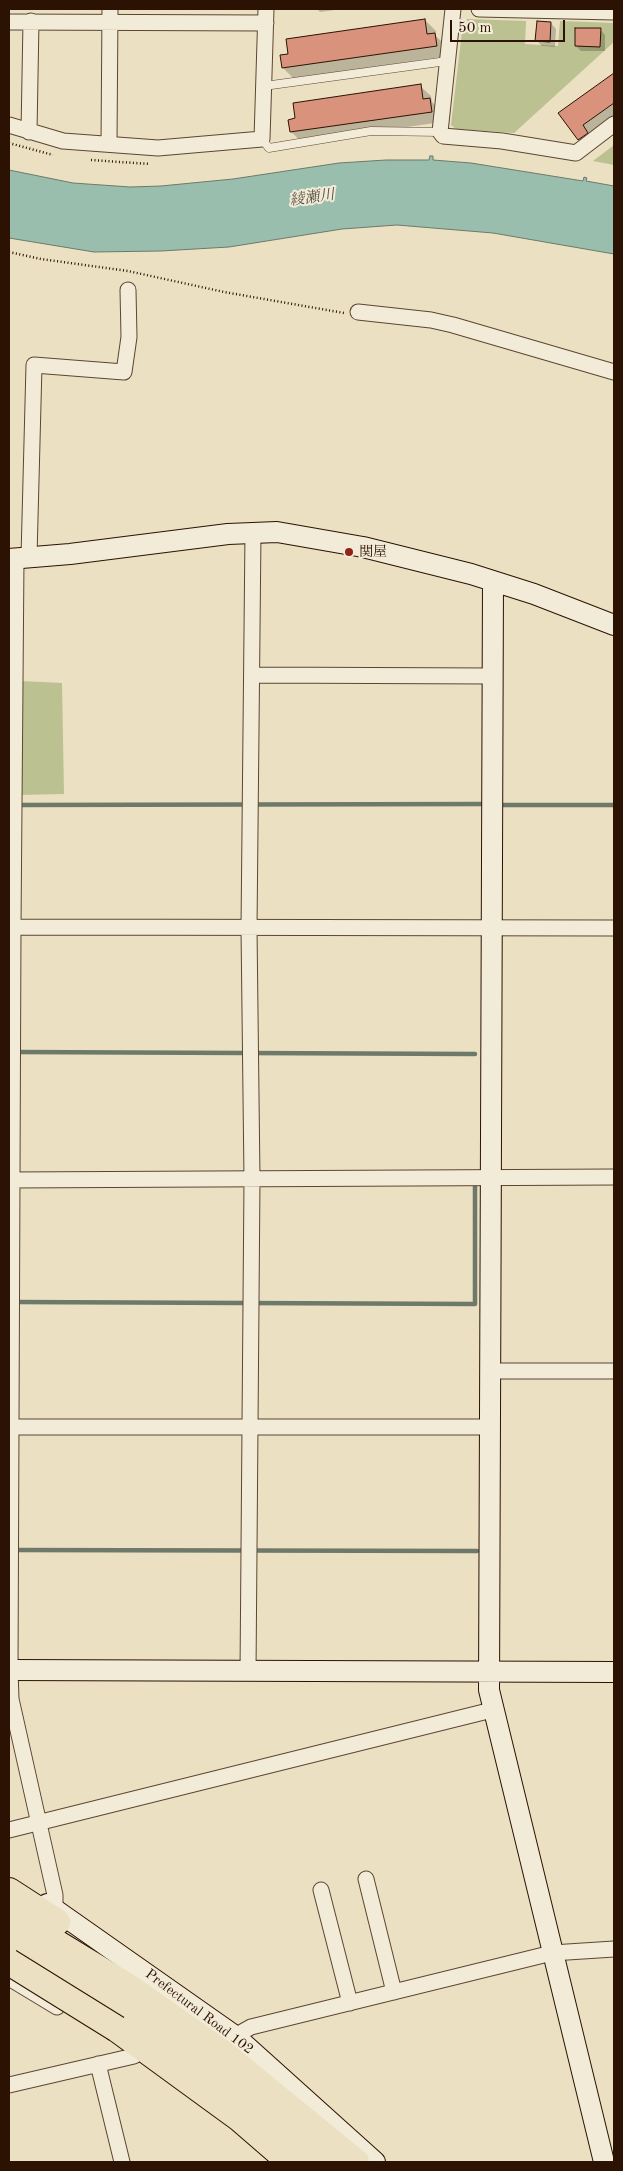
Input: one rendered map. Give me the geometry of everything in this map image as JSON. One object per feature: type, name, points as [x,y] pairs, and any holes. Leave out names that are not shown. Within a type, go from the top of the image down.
[{"type":"highway","points":[[9,1891],[145,1979],[340,2130]]},
{"type":"highway","points":[[9,1914],[127,1986],[224,2054],[356,2162]]},
{"type":"highway","points":[[12,1962],[117,2029],[239,2118],[290,2162]]},
{"type":"highway","points":[[12,1962],[110,2003],[210,2071],[324,2162]]},
{"type":"street","points":[[453,9],[440,132],[444,136],[502,141],[576,153],[614,124]]},
{"type":"street","points":[[480,9],[614,12]]},
{"type":"street","points":[[108,144],[110,15]]},
{"type":"street","points":[[9,22],[110,15],[266,16],[262,138],[158,148],[63,141],[9,126]]},
{"type":"street","points":[[29,132],[31,21]]},
{"type":"street","points":[[56,1909],[55,1896],[11,1699],[9,1670],[11,927],[18,558],[34,365],[124,372],[129,337],[128,290]]},
{"type":"street","points":[[358,312],[431,320],[454,325],[614,372]]},
{"type":"street","points":[[18,558],[253,532],[304,535],[363,547],[493,581],[534,594],[614,625]]},
{"type":"street","points":[[248,1672],[252,1180],[249,928],[253,532]]},
{"type":"street","points":[[493,581],[488,1672],[492,1710],[604,2162]]},
{"type":"street","points":[[252,675],[492,676]]},
{"type":"street","points":[[11,927],[614,928]]},
{"type":"street","points":[[11,1180],[614,1177]]},
{"type":"street","points":[[489,1371],[614,1372]]},
{"type":"street","points":[[10,1426],[489,1427]]},
{"type":"street","points":[[9,1670],[614,1672]]},
{"type":"street","points":[[9,1830],[38,1821],[492,1710]]},
{"type":"street","points":[[366,1879],[394,1992]]},
{"type":"street","name":"Prefectural Road 102","points":[[9,1882],[56,1909],[235,2036],[375,2162]]},
{"type":"street","points":[[321,1890],[350,2003]]},
{"type":"street","points":[[235,2036],[251,2028],[552,1953],[614,1949]]},
{"type":"street","points":[[12,1962],[134,2056],[206,2108],[273,2162]]},
{"type":"street","points":[[12,1962],[157,2046],[215,2088],[304,2162]]},
{"type":"street","points":[[9,2085],[134,2056]]},
{"type":"street","points":[[98,2064],[122,2162]]},
{"type":"lane","points":[[264,86],[447,61]]},
{"type":"lane","points":[[262,138],[269,148],[371,131],[440,132]]},
{"type":"path","points":[[9,252],[41,260],[157,277],[224,292],[345,313],[358,312]]},
{"type":"shaded area","points":[[467,19],[526,21],[525,44],[558,46],[560,21],[614,23],[614,42],[514,133],[456,129],[451,125],[463,23]]},
{"type":"shaded area","points":[[614,145],[614,165],[593,161]]},
{"type":"shaded area","points":[[21,681],[62,683],[64,794],[19,795]]},
{"type":"water","name":"綾瀬川","points":[[430,156],[433,156],[433,160],[471,163],[583,181],[584,177],[587,178],[586,181],[614,186],[614,254],[493,233],[397,225],[342,229],[229,247],[161,251],[94,252],[9,238],[9,170],[73,183],[130,187],[161,186],[233,179],[339,163],[429,160]]},
{"type":"building","points":[[425,19],[427,34],[435,33],[437,46],[282,68],[280,55],[288,54],[286,39]]},
{"type":"building","points":[[537,21],[551,22],[550,42],[535,41]]},
{"type":"building","points":[[575,28],[601,28],[600,47],[575,46]]},
{"type":"building","points":[[614,73],[614,103],[583,125],[588,133],[578,140],[558,113]]},
{"type":"building","points":[[421,84],[423,99],[430,98],[432,112],[290,132],[288,120],[295,118],[293,103]]},
{"type":"waterway","points":[[18,805],[487,804]]},
{"type":"waterway","points":[[498,805],[614,805]]},
{"type":"waterway","points":[[16,1052],[475,1054]]},
{"type":"waterway","points":[[15,1302],[475,1304],[475,1185]]},
{"type":"waterway","points":[[13,1550],[477,1551]]},
{"type":"place","name":"関屋","points":[[349,552]]}]
